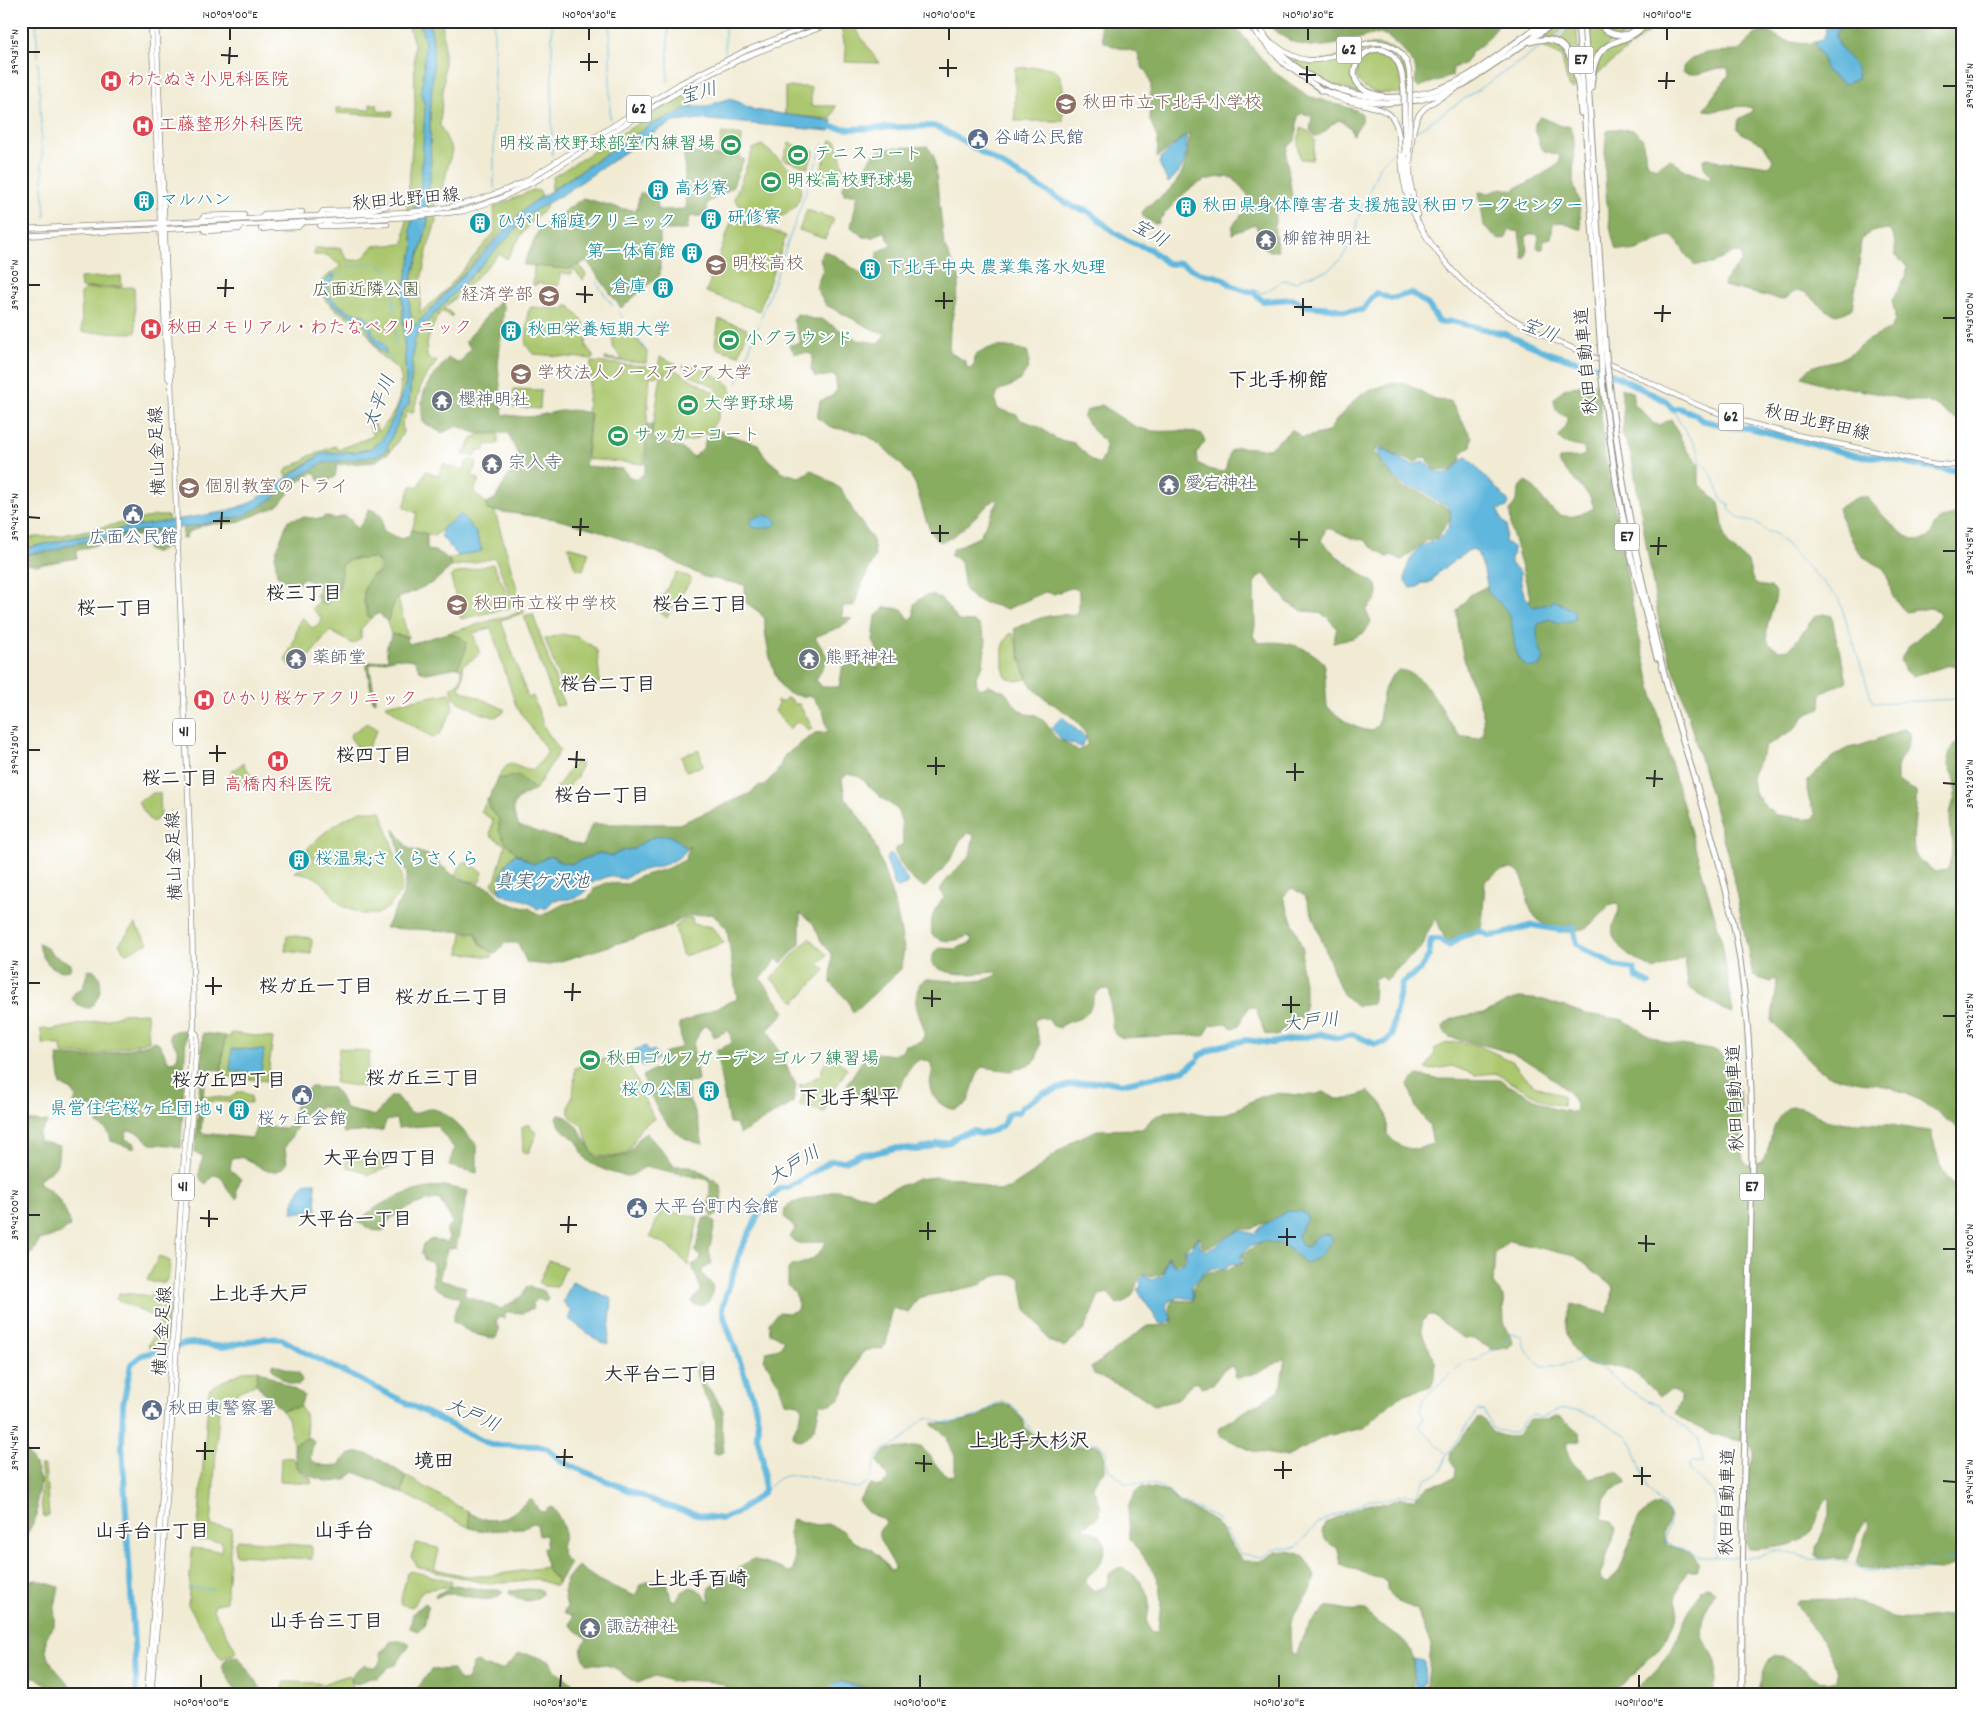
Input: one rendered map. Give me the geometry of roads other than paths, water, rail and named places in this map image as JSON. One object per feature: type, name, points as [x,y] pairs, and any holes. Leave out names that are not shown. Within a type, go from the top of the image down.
[{"type":"highway","points":[[1526,36],[1539,21]]},
{"type":"highway","points":[[1263,34],[1287,60],[1330,88],[1364,97],[1387,99],[1402,98],[1436,90],[1466,77],[1526,36],[1552,21]]},
{"type":"highway","points":[[1321,90],[1356,100],[1386,103],[1419,100],[1440,94],[1464,84],[1558,21]]},
{"type":"highway","name":"秋田自動車道","points":[[1578,21],[1585,142],[1604,355],[1629,522],[1669,691]]},
{"type":"highway","name":"秋田自動車道","points":[[1584,21],[1604,355],[1602,380],[1614,473],[1631,556],[1654,648],[1669,691],[1710,829],[1728,900],[1740,957],[1751,1058],[1753,1178],[1744,1445],[1742,1694]]},
{"type":"highway","points":[[1597,21],[1607,31],[1620,36],[1634,31],[1642,21]]},
{"type":"highway","points":[[1589,97],[1594,66],[1600,53],[1606,47],[1638,32],[1646,21]]},
{"type":"highway","points":[[1521,46],[1548,39],[1560,44],[1571,56],[1577,80],[1585,142]]},
{"type":"highway","points":[[1402,98],[1380,96],[1364,90],[1357,82],[1354,76],[1357,60],[1365,52],[1380,49],[1389,53],[1399,66],[1407,91],[1410,198]]},
{"type":"main road","name":"横山金足線","points":[[151,21],[162,222]]},
{"type":"main road","name":"横山金足線","points":[[147,1694],[192,1125],[197,1035],[194,1031],[191,874],[170,380],[167,373],[156,21]]},
{"type":"main road","name":"秋田北野田線","points":[[432,213],[481,200],[524,182],[682,84],[730,58],[821,21]]},
{"type":"main road","name":"秋田北野田線","points":[[21,236],[241,225],[269,226],[464,211],[499,199],[524,187],[704,77],[747,56],[837,21]]},
{"type":"main road","name":"62","points":[[1245,21],[1284,64],[1321,90],[1337,98],[1386,112],[1396,122],[1404,184],[1410,198]]},
{"type":"main road","name":"62","points":[[1252,21],[1263,34],[1288,54],[1309,61],[1331,58],[1372,42],[1388,44],[1400,52],[1409,66],[1407,91]]},
{"type":"main road","points":[[1409,152],[1415,126],[1423,110],[1464,84]]},
{"type":"main road","name":"秋田北野田線","points":[[1410,198],[1428,239],[1440,256],[1462,281],[1483,300],[1515,320],[1709,409],[1773,429],[1848,447],[1935,465],[1962,465]]},
{"type":"main road","points":[[320,216],[323,212],[368,210],[387,206]]},
{"type":"main road","points":[[295,215],[302,212]]},
{"type":"main road","points":[[234,217],[244,215]]},
{"type":"main road","name":"秋田北野田線","points":[[21,229],[234,217],[409,215]]},
{"type":"main road","points":[[325,221],[330,226]]},
{"type":"main road","points":[[320,226],[387,224]]},
{"type":"main road","points":[[261,229],[269,226]]},
{"type":"main road","name":"横山金足線","points":[[151,1694],[164,1542],[174,1351]]},
{"type":"water","points":[[420,21],[428,21],[431,31],[433,70],[430,172],[426,202],[428,208],[427,227],[412,277],[410,295],[411,319],[413,324],[416,325],[528,206],[652,124],[682,110],[694,107],[709,107],[717,102],[728,99],[754,110],[833,121],[830,131],[700,119],[675,122],[659,129],[565,193],[531,213],[419,330],[414,342],[409,404],[403,411],[387,448],[379,455],[323,463],[295,479],[274,498],[243,516],[189,527],[140,531],[67,545],[54,551],[21,556],[21,549],[112,530],[224,512],[250,503],[323,453],[355,452],[369,449],[382,440],[396,413],[406,383],[402,295],[414,243],[410,231],[414,207],[420,197],[425,106],[421,93],[425,43]]},
{"type":"water","points":[[1848,21],[1836,33],[1836,39],[1856,68],[1857,79],[1844,84],[1825,70],[1823,59],[1814,43],[1823,38],[1826,23]]},
{"type":"water","points":[[1186,135],[1184,162],[1179,172],[1168,183],[1159,163],[1161,158]]},
{"type":"water","points":[[333,274],[335,277],[328,286],[328,295],[348,311],[364,315],[369,321],[374,335],[385,346],[386,353],[379,349],[366,326],[326,298],[323,291],[325,283]]},
{"type":"water","points":[[1381,448],[1410,464],[1416,465],[1423,461],[1436,472],[1449,474],[1466,456],[1509,502],[1507,507],[1498,510],[1501,519],[1507,525],[1505,542],[1513,547],[1511,563],[1520,572],[1525,596],[1534,607],[1548,604],[1554,600],[1574,611],[1575,615],[1574,620],[1560,623],[1549,619],[1538,625],[1537,638],[1544,659],[1539,667],[1527,667],[1521,661],[1516,649],[1509,615],[1488,592],[1482,564],[1475,550],[1469,550],[1439,572],[1430,583],[1422,583],[1418,587],[1411,588],[1405,582],[1407,569],[1412,557],[1419,548],[1443,535],[1450,524],[1450,512],[1448,507],[1436,502],[1430,495],[1416,488],[1406,487],[1397,479],[1381,460],[1378,449]]},
{"type":"water","points":[[461,514],[476,533],[482,551],[458,556],[441,536],[443,528]]},
{"type":"water","points":[[762,515],[773,518],[777,524],[765,528],[752,527],[750,523],[752,519]]},
{"type":"water","points":[[1062,717],[1086,738],[1082,747],[1063,741],[1051,728]]},
{"type":"water","name":"真実ケ沢池","points":[[668,835],[679,841],[687,849],[677,859],[637,872],[625,879],[609,876],[591,883],[582,895],[570,899],[553,900],[547,908],[537,909],[527,901],[500,893],[499,888],[503,871],[516,854],[533,864],[551,856],[560,862],[571,864],[600,853],[612,856],[622,851],[634,849],[654,837]]},
{"type":"water","points":[[889,855],[893,855],[908,884],[898,888],[895,886],[886,859]]},
{"type":"water","points":[[646,1046],[648,1052],[654,1050],[658,1058],[647,1066],[642,1066],[634,1050]]},
{"type":"water","points":[[232,1049],[264,1050],[261,1073],[230,1071]]},
{"type":"water","points":[[308,1182],[315,1182],[317,1210],[293,1213],[297,1195]]},
{"type":"water","points":[[1287,1211],[1299,1211],[1307,1214],[1307,1220],[1297,1235],[1302,1245],[1308,1247],[1314,1238],[1322,1234],[1330,1235],[1333,1239],[1319,1257],[1306,1263],[1284,1245],[1264,1241],[1250,1246],[1241,1255],[1242,1263],[1230,1264],[1224,1269],[1213,1268],[1204,1273],[1191,1286],[1193,1299],[1179,1297],[1168,1302],[1166,1306],[1172,1320],[1165,1324],[1159,1323],[1137,1289],[1141,1287],[1140,1280],[1144,1275],[1151,1280],[1163,1276],[1168,1256],[1172,1264],[1178,1266],[1181,1264],[1185,1261],[1185,1249],[1191,1248],[1199,1237],[1200,1247],[1207,1251],[1240,1230],[1255,1234],[1260,1227]]},
{"type":"water","points":[[572,1282],[612,1299],[608,1344],[601,1343],[569,1319],[571,1311],[563,1302]]},
{"type":"water","points":[[1413,1659],[1424,1661],[1425,1683],[1422,1687],[1415,1685]]},
{"type":"water","points":[[841,1682],[867,1689],[869,1694],[826,1694],[834,1684]]},
{"type":"waterway","points":[[36,21],[38,57]]},
{"type":"waterway","points":[[494,21],[494,188]]},
{"type":"waterway","points":[[552,21],[552,155]]},
{"type":"waterway","points":[[610,21],[610,119]]},
{"type":"waterway","points":[[668,21],[668,82]]},
{"type":"waterway","points":[[725,21],[725,52]]},
{"type":"waterway","points":[[783,21],[783,27]]},
{"type":"waterway","points":[[1554,39],[1562,33],[1571,21]]},
{"type":"waterway","points":[[1415,132],[1549,42]]},
{"type":"waterway","points":[[38,62],[39,78]]},
{"type":"waterway","points":[[39,81],[41,125]]},
{"type":"waterway","name":"宝川","points":[[824,126],[851,129],[933,126],[942,129],[1073,207],[1088,211],[1115,233],[1133,243],[1150,249],[1165,262],[1170,264],[1180,263],[1202,274],[1223,279],[1233,286],[1254,293],[1263,301],[1295,299],[1306,306],[1344,311],[1363,310],[1376,293],[1391,299],[1411,293],[1428,305],[1439,322],[1451,321],[1505,334],[1551,354],[1598,367],[1666,401],[1672,409],[1678,408],[1695,414],[1701,420],[1730,427],[1749,428],[1857,456],[1885,457],[1921,466],[1948,470],[1962,469]]},
{"type":"waterway","points":[[41,128],[41,144]]},
{"type":"waterway","points":[[761,318],[823,144]]},
{"type":"waterway","points":[[1246,290],[1253,289],[1262,293],[1268,291],[1282,280],[1297,282],[1302,278],[1329,270],[1342,258],[1357,232],[1357,221],[1380,165],[1399,146]]},
{"type":"waterway","points":[[42,147],[42,162]]},
{"type":"waterway","points":[[42,164],[43,181]]},
{"type":"waterway","points":[[43,185],[45,217]]},
{"type":"waterway","name":"太平川","points":[[416,244],[423,199]]},
{"type":"waterway","points":[[348,267],[375,263]]},
{"type":"waterway","points":[[379,265],[389,271]]},
{"type":"waterway","points":[[333,275],[343,273]]},
{"type":"waterway","points":[[392,278],[394,311]]},
{"type":"waterway","points":[[596,282],[613,306]]},
{"type":"waterway","points":[[618,312],[623,318]]},
{"type":"waterway","points":[[394,316],[396,346]]},
{"type":"waterway","points":[[737,383],[759,323]]},
{"type":"waterway","points":[[628,325],[648,353]]},
{"type":"waterway","points":[[386,353],[393,362]]},
{"type":"waterway","points":[[1672,409],[1697,448],[1701,461],[1713,478],[1720,497],[1728,503],[1730,510],[1745,521],[1754,522],[1766,531],[1776,534],[1839,599],[1873,703],[1962,699]]},
{"type":"waterway","name":"大戸川","points":[[1199,1056],[1216,1047],[1246,1040],[1271,1043],[1321,1034],[1338,1038],[1352,1034],[1375,1044],[1386,1042],[1392,1035],[1402,983],[1420,970],[1429,955],[1431,939],[1440,939],[1448,946],[1461,937],[1479,931],[1490,936],[1532,925],[1560,930],[1573,928],[1577,943],[1583,949],[1603,958],[1614,966],[1634,969],[1636,977],[1649,983]]},
{"type":"waterway","name":"大戸川","points":[[937,1144],[950,1142],[959,1135],[974,1131],[982,1134],[995,1130],[1003,1125],[1007,1115],[1012,1112],[1019,1112],[1022,1107],[1042,1094],[1070,1085],[1106,1081],[1121,1084],[1185,1070],[1197,1061]]},
{"type":"waterway","name":"大戸川","points":[[137,1694],[122,1445],[123,1404],[131,1364],[142,1355],[184,1344],[193,1343],[222,1347],[266,1338],[282,1339],[308,1354],[491,1445],[539,1446],[548,1449],[562,1462],[661,1504],[722,1519],[738,1512],[764,1492],[763,1461],[757,1436],[758,1420],[754,1401],[722,1308],[741,1249],[762,1208],[780,1188],[788,1188],[831,1161],[845,1161],[860,1154],[875,1153],[895,1148],[917,1150],[932,1146]]},
{"type":"waterway","points":[[1502,1344],[1511,1334],[1522,1336],[1524,1346],[1529,1354],[1543,1366],[1561,1366],[1579,1359],[1597,1364],[1625,1387],[1648,1401],[1658,1404],[1667,1414]]},
{"type":"waterway","points":[[1446,1453],[1419,1426],[1423,1417],[1420,1410],[1423,1400],[1465,1361],[1480,1358],[1497,1347]]},
{"type":"waterway","points":[[764,1492],[779,1478],[790,1475],[799,1475],[857,1488],[864,1485],[871,1478],[876,1460],[881,1452],[901,1441],[914,1427],[925,1419],[941,1422],[960,1421],[979,1415],[995,1404],[1005,1402],[1011,1404],[1033,1432],[1045,1441],[1064,1445],[1098,1443],[1102,1445],[1106,1451],[1108,1469],[1125,1483],[1153,1484],[1165,1489],[1179,1501],[1216,1517],[1241,1554],[1261,1557],[1281,1548],[1297,1547],[1316,1525],[1369,1499],[1387,1500],[1404,1494],[1416,1495],[1426,1479],[1438,1474],[1442,1470],[1447,1454],[1478,1410],[1485,1411],[1491,1427],[1508,1433],[1515,1433],[1528,1416],[1534,1415],[1540,1418],[1558,1410],[1567,1409],[1576,1410],[1595,1417],[1628,1437],[1631,1441],[1648,1489],[1664,1506],[1670,1516],[1665,1541],[1673,1547],[1689,1552],[1697,1557],[1739,1557]]},
{"type":"waterway","points":[[1670,1416],[1699,1439],[1702,1462],[1692,1462],[1689,1464],[1692,1473],[1708,1486],[1716,1496],[1717,1514],[1714,1517],[1716,1556]]},
{"type":"waterway","points":[[1746,1558],[1760,1558],[1771,1551],[1782,1551],[1813,1559],[1851,1562],[1866,1572],[1887,1569],[1918,1572],[1925,1569],[1934,1560],[1962,1557]]},
{"type":"waterway","points":[[188,1588],[214,1589]]},
{"type":"place","name":"わたぬき小児科医院","points":[[111,81]]},
{"type":"place","name":"秋田市立下北手小学校","points":[[1066,104]]},
{"type":"place","name":"工藤整形外科医院","points":[[143,126]]},
{"type":"place","name":"谷崎公民館","points":[[978,139]]},
{"type":"place","name":"明桜高校野球部室内練習場","points":[[731,145]]},
{"type":"place","name":"テニスコート","points":[[798,155]]},
{"type":"place","name":"明桜高校野球場","points":[[771,182]]},
{"type":"place","name":"高杉寮","points":[[658,190]]},
{"type":"place","name":"マルハン","points":[[144,201]]},
{"type":"place","name":"秋田県身体障害者支援施設 秋田ワークセンター","points":[[1186,207]]},
{"type":"place","name":"研修寮","points":[[711,219]]},
{"type":"place","name":"ひがし稲庭クリニック","points":[[480,223]]},
{"type":"place","name":"柳舘神明社","points":[[1266,240]]},
{"type":"place","name":"第一体育館","points":[[692,253]]},
{"type":"place","name":"明桜高校","points":[[716,265]]},
{"type":"place","name":"下北手中央 農業集落水処理","points":[[870,269]]},
{"type":"place","name":"倉庫","points":[[663,288]]},
{"type":"place","name":"経済学部","points":[[549,296]]},
{"type":"place","name":"秋田メモリアル・わたなべクリニック","points":[[151,329]]},
{"type":"place","name":"秋田栄養短期大学","points":[[511,331]]},
{"type":"place","name":"小グラウンド","points":[[729,340]]},
{"type":"place","name":"学校法人ノースアジア大学","points":[[521,374]]},
{"type":"place","name":"櫻神明社","points":[[442,401]]},
{"type":"place","name":"大学野球場","points":[[688,405]]},
{"type":"place","name":"サッカーコート","points":[[618,436]]},
{"type":"place","name":"宗入寺","points":[[492,464]]},
{"type":"place","name":"愛宕神社","points":[[1169,485]]},
{"type":"place","name":"個別教室のトライ","points":[[189,488]]},
{"type":"place","name":"広面公民館","points":[[133,514]]},
{"type":"place","name":"秋田市立桜中学校","points":[[457,605]]},
{"type":"place","name":"薬師堂","points":[[296,659]]},
{"type":"place","name":"熊野神社","points":[[809,659]]},
{"type":"place","name":"ひかり桜ケアクリニック","points":[[204,700]]},
{"type":"place","name":"高橋内科医院","points":[[278,761]]},
{"type":"place","name":"桜温泉;さくらさくら","points":[[299,860]]},
{"type":"place","name":"秋田ゴルフガーデン ゴルフ練習場","points":[[590,1060]]},
{"type":"place","name":"桜の公園","points":[[709,1091]]},
{"type":"place","name":"桜ヶ丘会館","points":[[302,1095]]},
{"type":"place","name":"県営住宅桜ヶ丘団地 4","points":[[239,1110]]},
{"type":"place","name":"大平台町内会館","points":[[637,1208]]},
{"type":"place","name":"秋田東警察署","points":[[152,1410]]},
{"type":"place","name":"諏訪神社","points":[[590,1628]]},
{"type":"district","name":"下北手柳館","points":[[1278,382]]},
{"type":"district","name":"桜三丁目","points":[[304,595]]},
{"type":"district","name":"桜台三丁目","points":[[700,606]]},
{"type":"district","name":"桜一丁目","points":[[115,610]]},
{"type":"district","name":"桜台二丁目","points":[[608,686]]},
{"type":"district","name":"桜四丁目","points":[[374,757]]},
{"type":"district","name":"桜二丁目","points":[[180,780]]},
{"type":"district","name":"桜台一丁目","points":[[602,797]]},
{"type":"district","name":"桜ガ丘一丁目","points":[[316,988]]},
{"type":"district","name":"桜ガ丘二丁目","points":[[452,999]]},
{"type":"district","name":"桜ガ丘三丁目","points":[[423,1080]]},
{"type":"district","name":"桜ガ丘四丁目","points":[[229,1082]]},
{"type":"district","name":"下北手梨平","points":[[849,1100]]},
{"type":"district","name":"大平台四丁目","points":[[380,1160]]},
{"type":"district","name":"大平台一丁目","points":[[355,1221]]},
{"type":"district","name":"上北手大戸","points":[[259,1296]]},
{"type":"district","name":"大平台二丁目","points":[[661,1376]]},
{"type":"district","name":"上北手大杉沢","points":[[1029,1443]]},
{"type":"district","name":"境田","points":[[434,1463]]},
{"type":"district","name":"山手台一丁目","points":[[152,1533]]},
{"type":"district","name":"山手台","points":[[344,1533]]},
{"type":"district","name":"上北手百崎","points":[[698,1581]]},
{"type":"district","name":"山手台三丁目","points":[[326,1623]]},
{"type":"park label","name":"広面近隣公園","points":[[366,291]]}]
